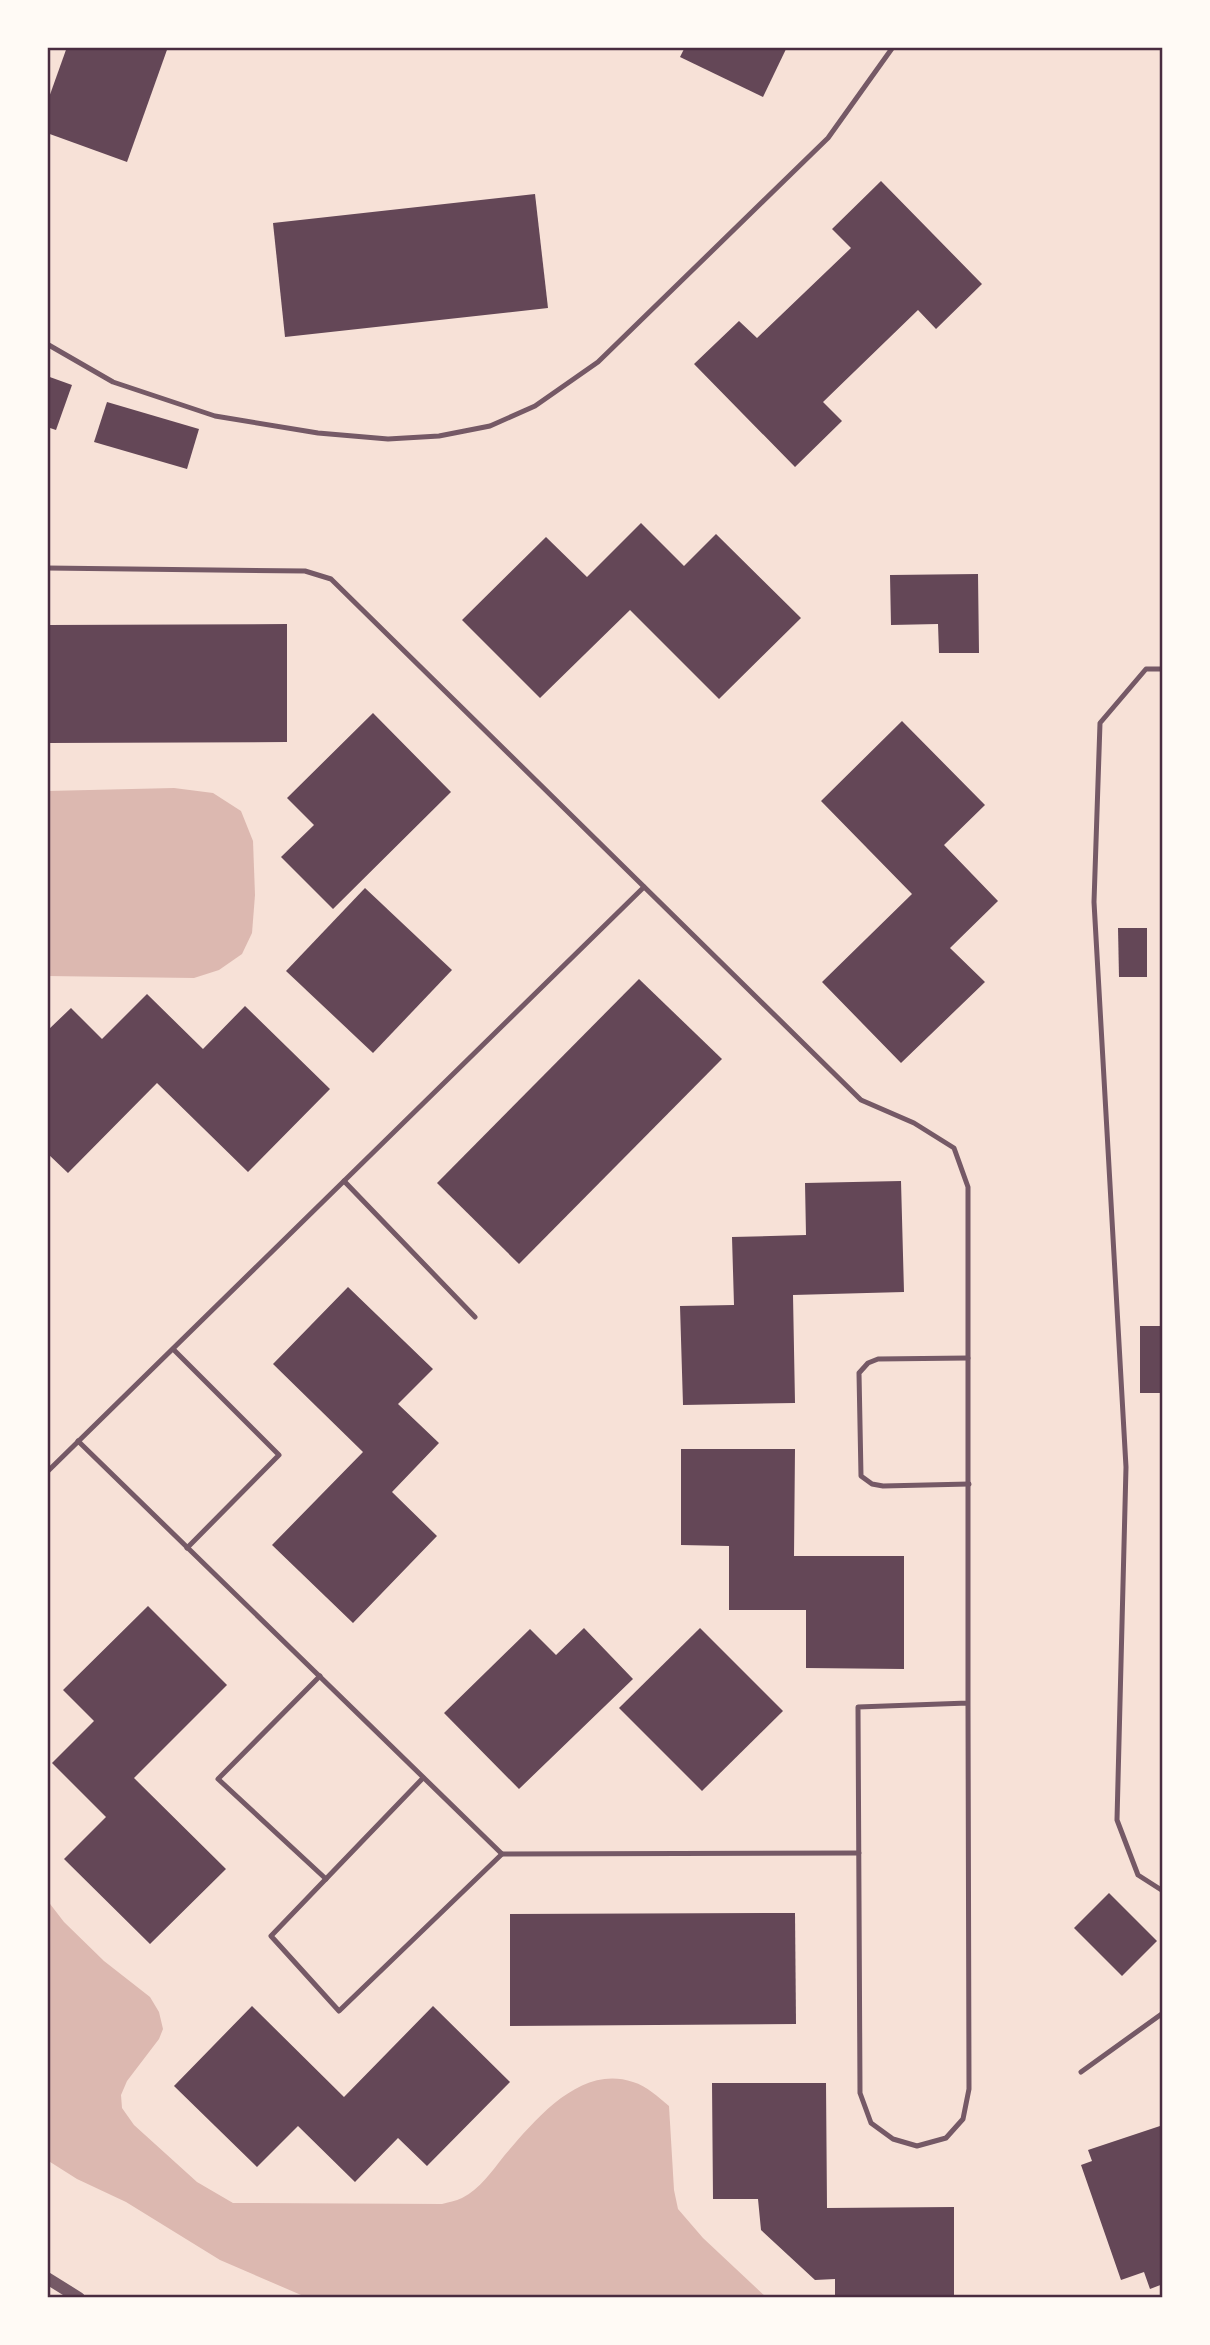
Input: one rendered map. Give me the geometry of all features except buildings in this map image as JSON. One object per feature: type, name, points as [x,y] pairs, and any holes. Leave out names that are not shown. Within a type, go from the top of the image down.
[{"type":"street","points":[[47,2278],[79,2298]]},
{"type":"lane","points":[[47,344],[113,382],[215,416],[318,433],[388,439],[439,436],[490,426],[535,406],[598,362],[828,138],[893,47]]},
{"type":"lane","points":[[47,568],[305,571],[331,579],[861,1100],[914,1123],[954,1148],[968,1187],[969,2090],[962,2119],[946,2138],[917,2146],[893,2139],[871,2123],[860,2093],[858,1707],[968,1703]]},
{"type":"lane","points":[[1163,669],[1146,669],[1100,723],[1094,902],[1126,1467],[1117,1820],[1138,1875],[1163,1891]]},
{"type":"lane","points":[[47,1472],[644,887]]},
{"type":"lane","points":[[344,1181],[475,1317]]},
{"type":"lane","points":[[173,1349],[279,1455],[187,1548]]},
{"type":"lane","points":[[968,1358],[878,1359],[867,1363],[859,1373],[861,1476],[872,1484],[883,1486],[969,1485]]},
{"type":"lane","points":[[78,1441],[502,1854]]},
{"type":"lane","points":[[320,1676],[218,1779],[326,1879]]},
{"type":"lane","points":[[423,1778],[271,1936],[339,2011],[502,1854],[859,1853]]},
{"type":"lane","points":[[1081,2071],[1163,2013]]},
{"type":"shaded area","points":[[174,788],[213,793],[241,811],[253,841],[255,895],[252,933],[242,954],[219,970],[194,978],[47,976],[47,791]]},
{"type":"shaded area","points":[[47,1900],[64,1922],[104,1961],[150,1997],[159,2012],[163,2029],[159,2039],[127,2081],[121,2095],[122,2108],[134,2125],[197,2182],[233,2203],[442,2204],[457,2200],[480,2185],[530,2127],[560,2099],[595,2081],[614,2079],[633,2082],[648,2089],[669,2106],[674,2190],[678,2209],[703,2238],[767,2298],[308,2298],[220,2260],[126,2202],[77,2179],[47,2160]]}]
